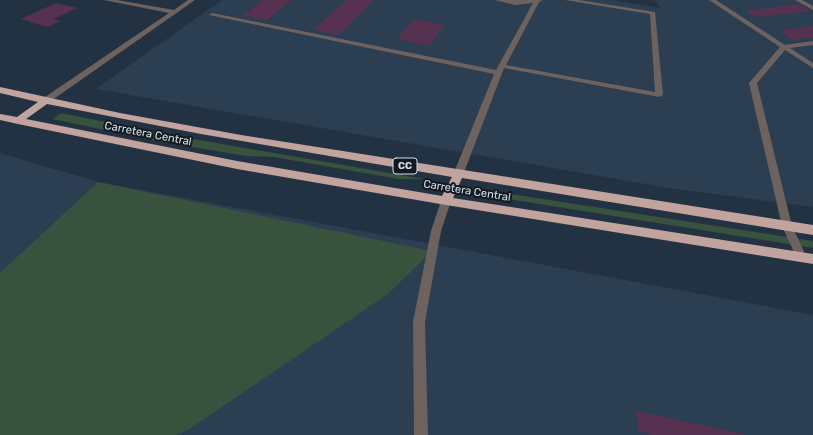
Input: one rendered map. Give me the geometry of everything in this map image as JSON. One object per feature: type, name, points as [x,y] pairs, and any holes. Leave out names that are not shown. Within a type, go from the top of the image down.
[{"type":"highway","name":"Carretera Central","points":[[0,90],[45,101],[176,128],[458,175],[813,230]]},
{"type":"highway","points":[[18,121],[45,101]]},
{"type":"highway","name":"Carretera Central","points":[[0,117],[237,165],[446,201],[808,258]]},
{"type":"highway","points":[[446,201],[458,175]]},
{"type":"lane","points":[[107,0],[175,12]]},
{"type":"lane","points":[[45,101],[192,0]]},
{"type":"lane","points":[[498,0],[515,2],[540,0]]},
{"type":"lane","points":[[458,175],[498,73],[537,0]]},
{"type":"lane","points":[[502,66],[659,95],[653,13],[568,0]]},
{"type":"lane","points":[[712,0],[813,66]]},
{"type":"lane","points":[[798,0],[813,8]]},
{"type":"lane","points":[[212,15],[498,73]]},
{"type":"lane","points":[[808,258],[787,226],[753,83],[784,47],[813,43]]},
{"type":"lane","points":[[421,435],[418,322],[436,231],[446,201]]},
{"type":"shaded area","points":[[222,0],[611,0],[661,8],[654,0],[813,0],[813,207],[669,188],[96,89]]},
{"type":"shaded area","points":[[0,153],[98,182],[813,315],[813,435],[0,435]]},
{"type":"green space","points":[[61,113],[164,134],[424,179],[399,179],[274,157],[246,156],[157,141],[53,119]]},
{"type":"green space","points":[[98,182],[432,251],[388,294],[188,430],[176,435],[0,435],[0,273]]},
{"type":"green space","points":[[474,190],[498,192],[813,241],[813,248],[496,197]]},
{"type":"building","points":[[263,0],[292,0],[267,20],[242,16]]},
{"type":"building","points":[[346,0],[374,0],[338,35],[313,30]]},
{"type":"building","points":[[56,3],[77,8],[54,19],[60,21],[48,27],[21,19]]},
{"type":"building","points":[[798,4],[810,11],[756,17],[745,11]]},
{"type":"building","points":[[414,19],[444,25],[429,46],[397,39]]},
{"type":"building","points":[[813,26],[813,37],[793,40],[779,31]]},
{"type":"building","points":[[636,411],[744,435],[653,435],[639,432]]}]
